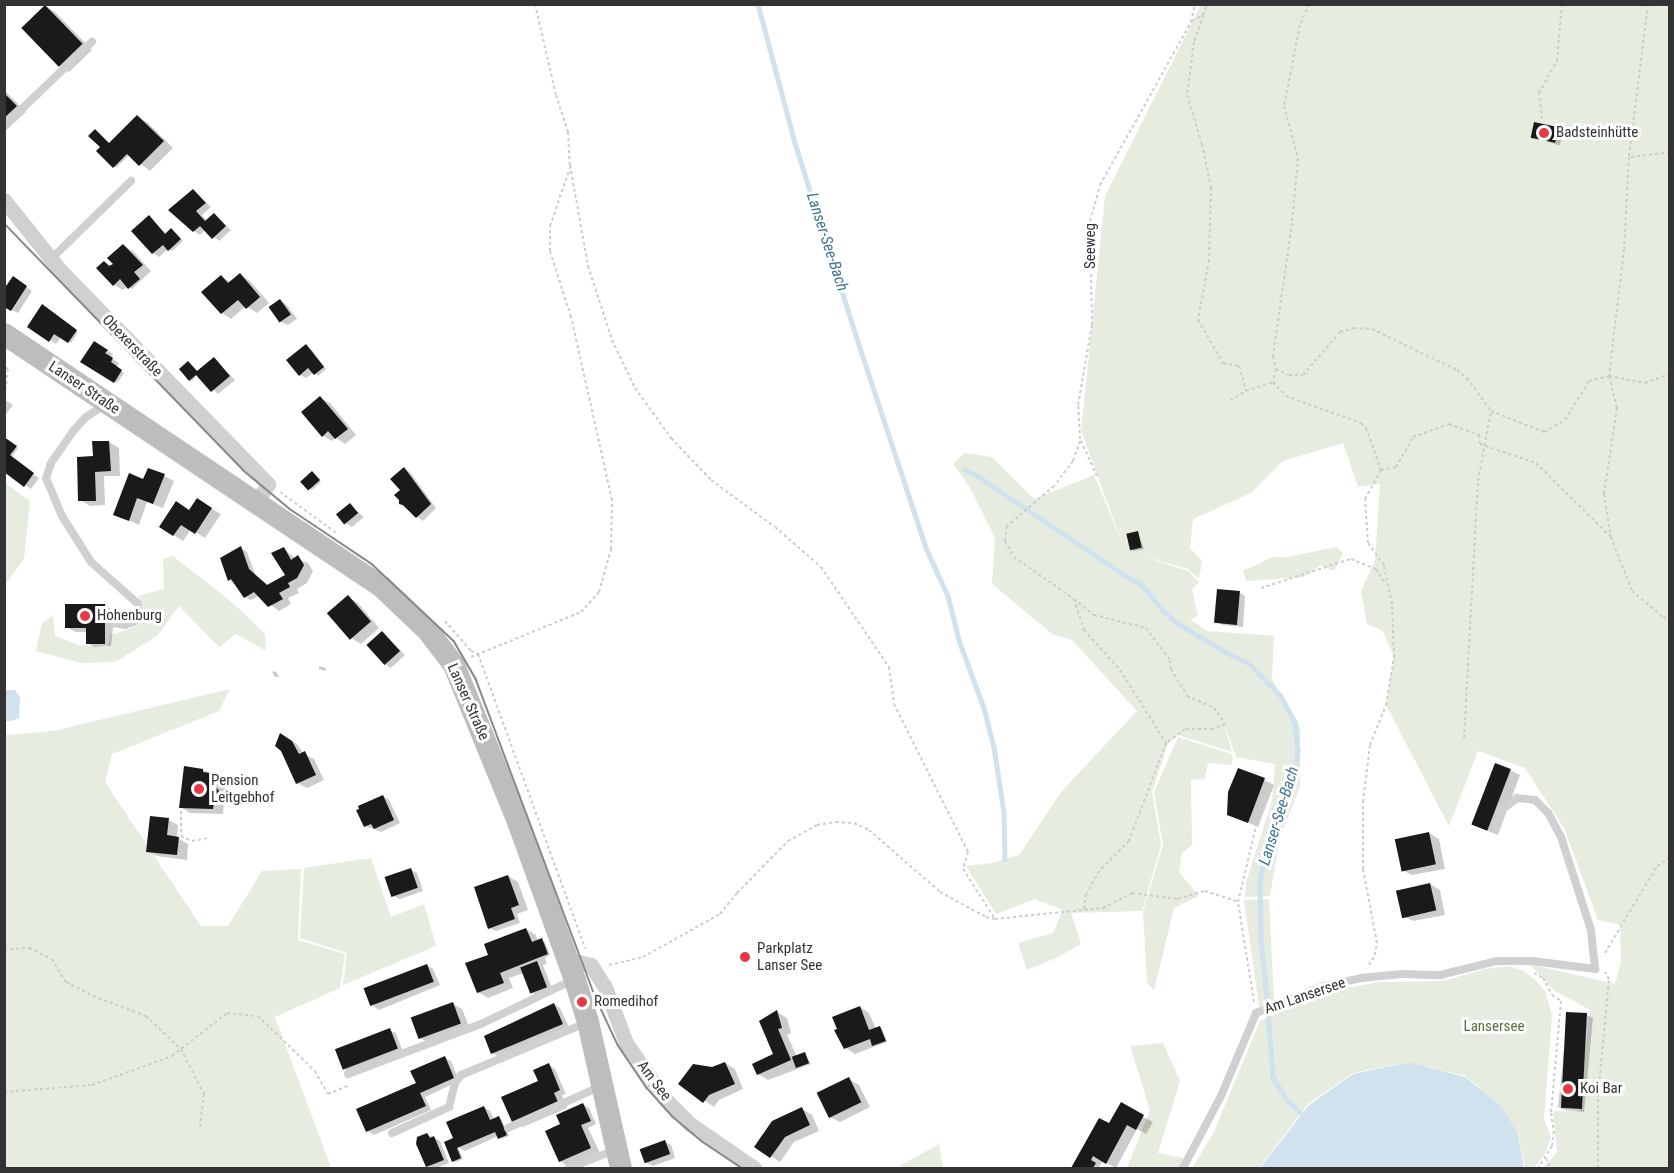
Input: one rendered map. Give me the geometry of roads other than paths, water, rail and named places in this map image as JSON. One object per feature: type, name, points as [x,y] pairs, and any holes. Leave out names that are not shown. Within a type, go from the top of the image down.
[{"type":"main road","name":"Lanser Straße","points":[[4,334],[107,403],[262,493],[383,588],[428,631],[454,665],[578,968],[619,1159]]},
{"type":"street","name":"Obexerstraße","points":[[4,200],[51,259],[226,443],[262,493]]},
{"type":"street","name":"Am See","points":[[578,968],[605,987],[626,1043],[666,1100],[690,1124],[754,1168]]},
{"type":"lane","points":[[4,126],[92,42]]},
{"type":"lane","points":[[51,259],[132,181]]},
{"type":"lane","points":[[107,403],[86,417],[74,430],[51,463],[46,478],[62,516],[91,562],[134,599],[139,607],[138,617],[130,624],[113,623]]},
{"type":"lane","name":"Am Lansersee","points":[[1183,1168],[1221,1096],[1256,1013],[1324,986],[1361,978],[1402,974],[1440,975],[1497,961],[1595,969],[1594,946],[1588,919],[1561,837],[1548,813],[1535,800],[1517,798],[1503,809],[1495,830]]},
{"type":"lane","points":[[348,1074],[481,1024],[578,968]]},
{"type":"lane","points":[[392,1133],[449,1107],[455,1083],[461,1075],[588,1022]]},
{"type":"lane","points":[[508,1128],[602,1085]]},
{"type":"lane","points":[[569,1168],[619,1159]]},
{"type":"water","points":[[5,690],[15,690],[20,697],[19,718],[11,721],[5,721]]},
{"type":"water","name":"Lansersee","points":[[1409,1062],[1465,1077],[1500,1105],[1517,1131],[1524,1168],[1260,1168],[1309,1105],[1353,1074]]},
{"type":"waterway","name":"Lanser-See-Bach","points":[[758,4],[795,143],[863,357],[927,550],[948,596],[960,643],[984,708],[994,747],[1004,812],[1005,859]]},
{"type":"waterway","name":"Lanser-See-Bach","points":[[964,469],[1141,584],[1177,623],[1225,652],[1249,663],[1281,696],[1295,722],[1298,751],[1294,778],[1264,859],[1260,885],[1261,938],[1268,1007]]},
{"type":"waterway","name":"Lanser-See-Bach","points":[[1268,1010],[1273,1077],[1286,1099],[1301,1113]]},
{"type":"tram line","points":[[4,223],[243,470],[290,509],[372,564],[454,641],[476,679],[596,998],[618,1045],[647,1088],[672,1116],[703,1142],[742,1168]]},
{"type":"place","name":"Badsteinhütte","points":[[1544,133]]},
{"type":"place","name":"Hohenburg","points":[[85,616]]},
{"type":"place","name":"Pension Leitgebhof","points":[[199,789]]},
{"type":"place","name":"Parkplatz Lanser See","points":[[745,957]]},
{"type":"place","name":"Romedihof","points":[[582,1002]]},
{"type":"place","name":"Koi Bar","points":[[1568,1089]]}]
